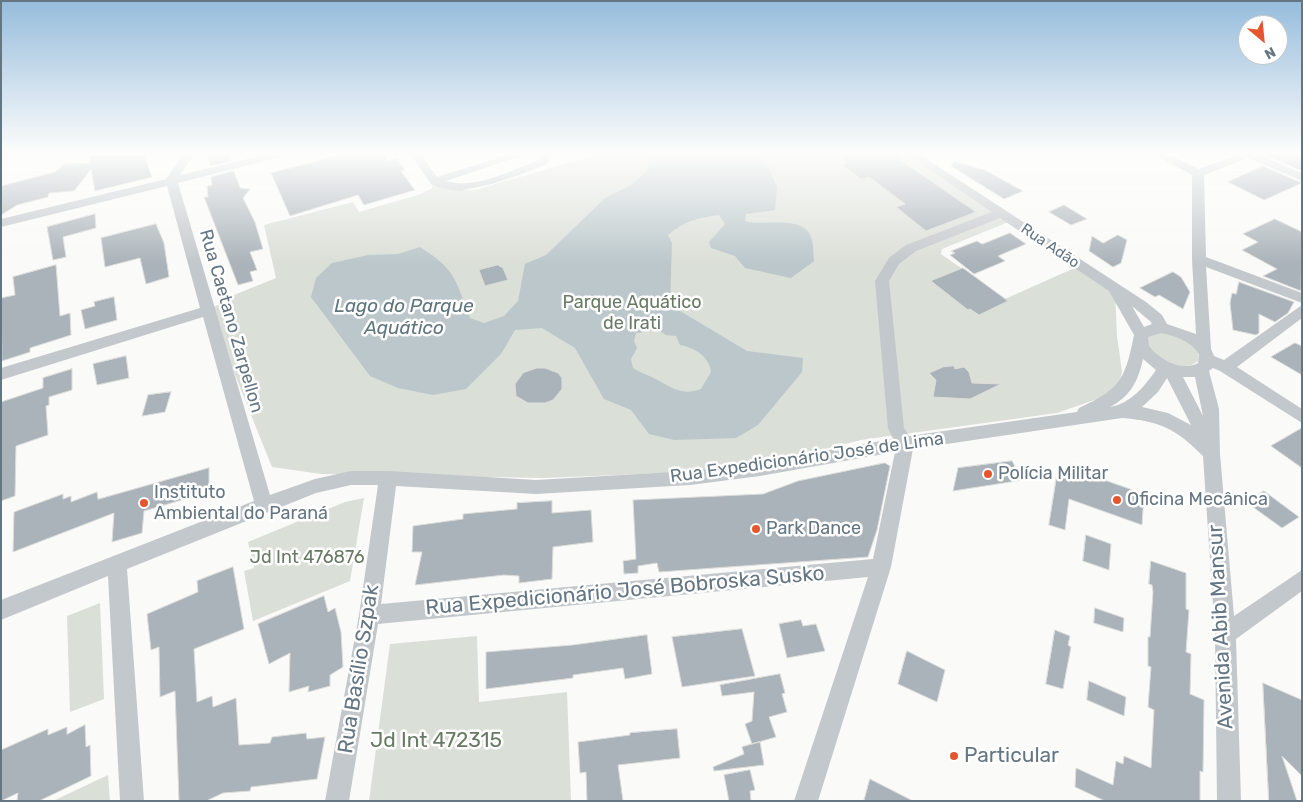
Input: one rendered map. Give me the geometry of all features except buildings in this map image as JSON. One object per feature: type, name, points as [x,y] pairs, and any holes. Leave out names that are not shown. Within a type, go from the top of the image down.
[{"type":"street","points":[[1,224],[135,189]]},
{"type":"street","name":"Rua Caetano Zarpellon","points":[[174,189],[264,505]]},
{"type":"street","name":"Rua Adão","points":[[965,189],[1141,305],[1166,329]]},
{"type":"street","name":"Avenida Abib Mansur","points":[[1198,189],[1198,259],[1204,359],[1211,410],[1211,454],[1225,634],[1228,801]]},
{"type":"street","points":[[806,801],[881,566],[905,444],[896,428],[882,281],[894,261],[911,248],[1001,213]]},
{"type":"street","points":[[1198,259],[1302,298]]},
{"type":"street","name":"Rua Adão","points":[[1116,290],[1140,338],[1140,347],[1150,358],[1169,368]]},
{"type":"street","points":[[1140,338],[1145,331],[1188,326],[1202,309]]},
{"type":"street","points":[[1,374],[209,310]]},
{"type":"street","points":[[1226,367],[1302,310]]},
{"type":"street","points":[[1166,329],[1190,337],[1204,359],[1226,367],[1302,416]]},
{"type":"street","name":"Rua Expedicionário José de Lima","points":[[1067,420],[1114,398],[1128,388],[1140,338]]},
{"type":"street","points":[[1169,368],[1184,372],[1204,359]]},
{"type":"street","name":"Avenida Abib Mansur","points":[[1169,368],[1197,417],[1211,454]]},
{"type":"street","name":"Rua Expedicionário José de Lima","points":[[1,610],[264,505],[315,486],[351,478],[388,478],[536,487],[690,478],[1122,412],[1140,402],[1169,368]]},
{"type":"street","points":[[1122,412],[1148,412],[1170,418],[1189,431],[1211,454]]},
{"type":"street","name":"Rua Basílio Szpak","points":[[337,801],[369,614],[388,478]]},
{"type":"street","points":[[117,564],[132,801]]},
{"type":"street","name":"Rua Expedicionário José Bobroska Susko","points":[[369,614],[881,566]]},
{"type":"street","points":[[1225,634],[1302,579]]},
{"type":"green space","name":"Parque Aquático de Irati","points":[[429,189],[963,189],[1011,221],[942,249],[941,254],[1005,299],[1079,266],[1115,290],[1117,336],[1122,372],[1119,385],[1100,398],[1057,413],[861,440],[771,462],[691,472],[543,478],[321,474],[272,467],[209,310],[234,295],[276,278],[264,225],[353,202],[359,212],[421,194]]},
{"type":"green space","points":[[1154,331],[1177,334],[1199,352],[1198,361],[1187,366],[1181,366],[1152,355],[1144,336]]},
{"type":"green space","name":"Jd Int 476876","points":[[364,498],[350,581],[253,621],[244,571],[254,568],[248,542],[345,502]]},
{"type":"green space","points":[[100,603],[104,699],[70,712],[67,616]]},
{"type":"green space","name":"Jd Int 472315","points":[[477,636],[479,702],[567,692],[571,801],[369,801],[390,644]]},
{"type":"green space","points":[[108,775],[110,801],[53,801]]},
{"type":"water","name":"Lago do Parque Aquático","points":[[622,189],[777,189],[775,210],[746,214],[745,221],[791,223],[807,230],[812,240],[814,261],[791,278],[745,268],[735,256],[711,248],[709,242],[725,224],[719,215],[691,221],[668,235],[672,243],[670,305],[747,351],[803,358],[802,372],[758,425],[736,438],[674,440],[649,434],[631,410],[604,399],[575,348],[542,328],[515,330],[501,354],[466,389],[433,395],[398,388],[370,376],[311,297],[316,278],[332,263],[368,255],[398,254],[420,247],[441,262],[453,276],[470,318],[484,323],[504,316],[518,301],[525,264],[546,255],[605,198]],"holes":[[[659,330],[666,335],[676,336],[680,345],[696,351],[704,357],[710,366],[711,372],[701,389],[685,392],[666,385],[633,368],[631,359],[637,348],[634,341],[636,333]]]},
{"type":"place","name":"Polícia Militar","points":[[988,474]]},
{"type":"place","name":"Oficina Mecânica","points":[[1117,500]]},
{"type":"place","name":"Instituto Ambiental do Paraná","points":[[144,503]]},
{"type":"place","name":"Park Dance","points":[[756,529]]},
{"type":"place","name":"Particular","points":[[954,756]]}]
